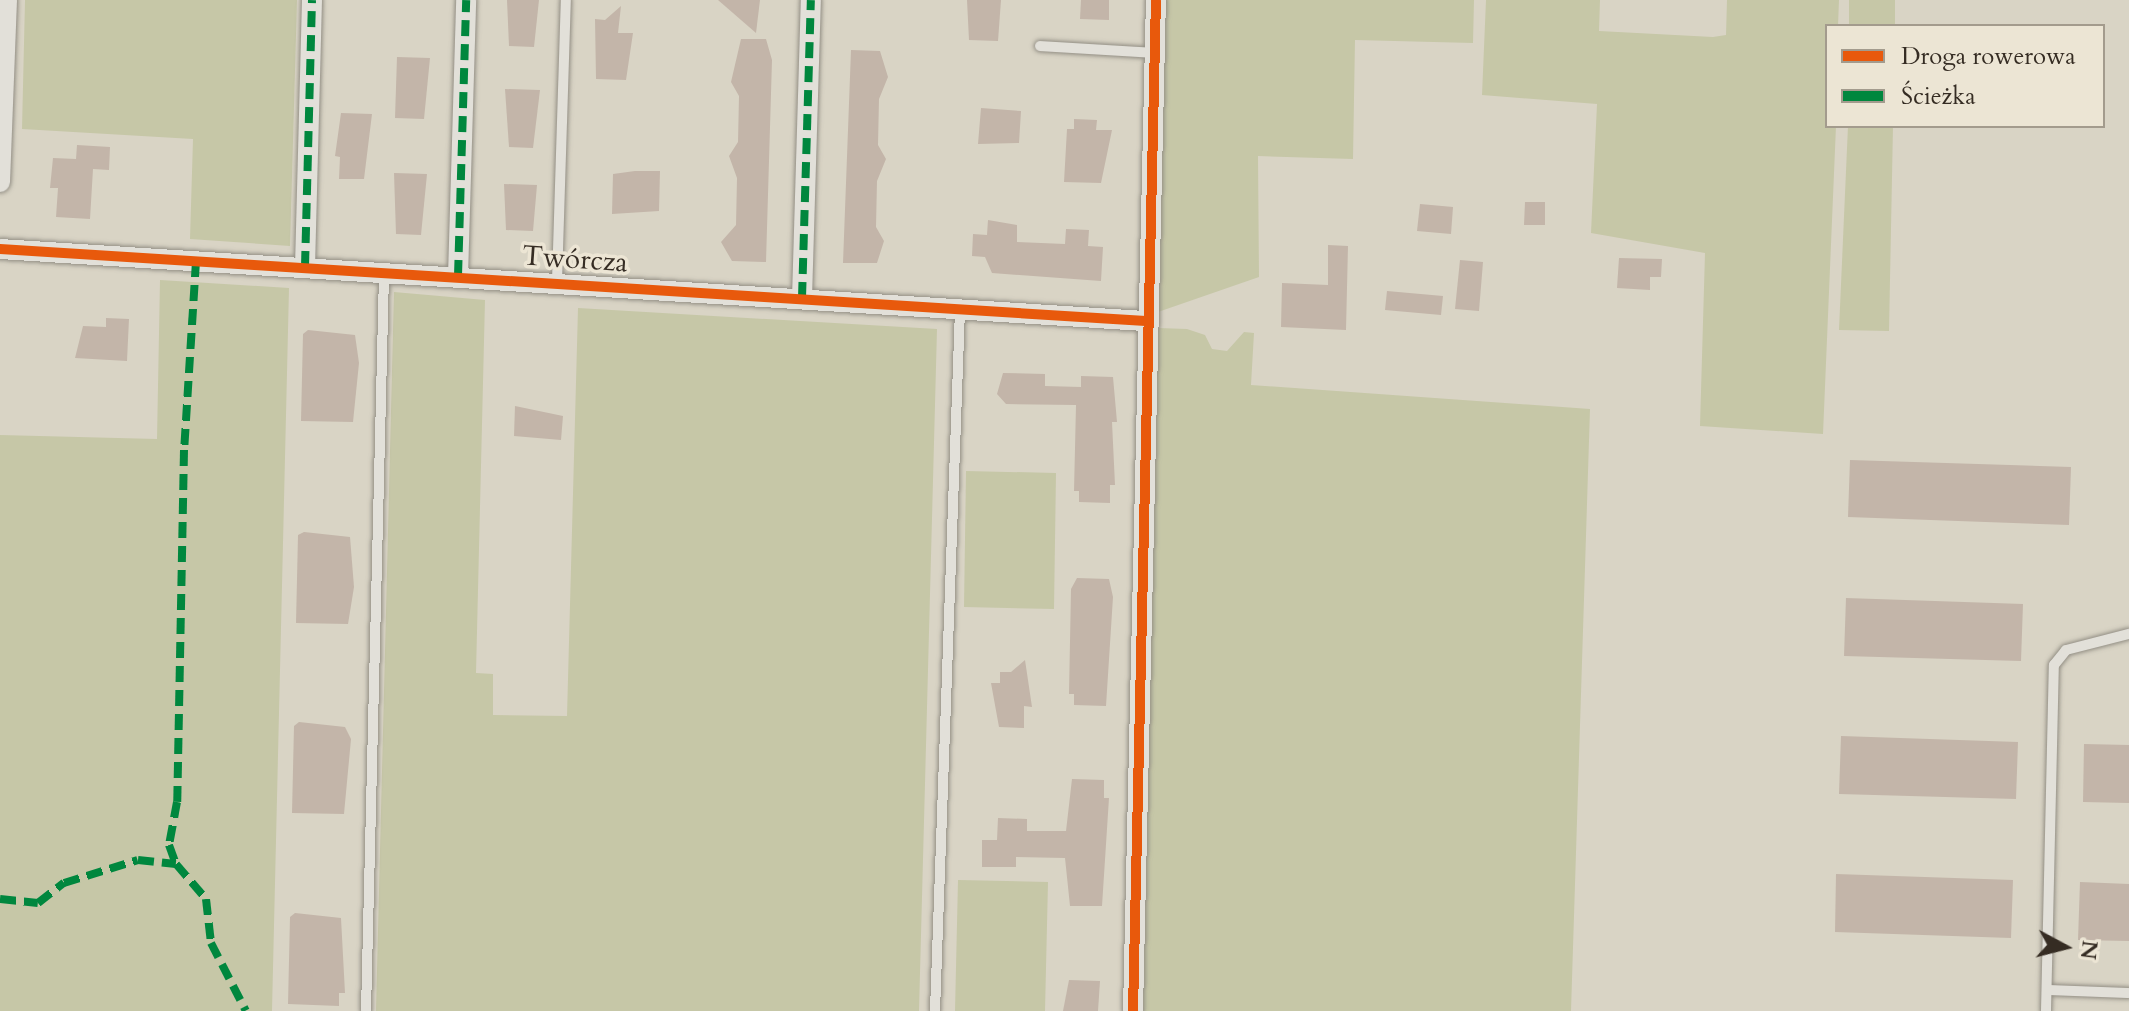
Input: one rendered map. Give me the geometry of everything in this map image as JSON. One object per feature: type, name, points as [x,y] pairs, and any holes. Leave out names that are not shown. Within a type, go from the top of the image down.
[{"type":"street","points":[[0,182],[7,0]]},
{"type":"street","points":[[305,267],[312,0]]},
{"type":"street","points":[[458,276],[466,0]]},
{"type":"street","points":[[802,298],[811,0]]},
{"type":"street","points":[[1133,1011],[1146,321],[1156,0]]},
{"type":"street","name":"Twórcza","points":[[0,249],[557,281],[1146,321]]},
{"type":"lane","points":[[557,281],[566,0]]},
{"type":"lane","points":[[1040,46],[1155,53]]},
{"type":"lane","points":[[366,1011],[384,272]]},
{"type":"lane","points":[[935,1011],[960,308]]},
{"type":"lane","points":[[2046,1011],[2054,665],[2066,650],[2129,634]]},
{"type":"lane","points":[[2047,990],[2129,993]]},
{"type":"green space","points":[[25,0],[297,0],[290,246],[190,239],[193,139],[22,129]]},
{"type":"green space","points":[[1165,0],[1474,0],[1473,43],[1355,40],[1353,159],[1258,156],[1259,277],[1158,312]]},
{"type":"green space","points":[[1486,0],[1600,0],[1599,31],[1713,37],[1726,35],[1727,0],[1839,0],[1838,24],[1825,24],[1825,128],[1836,128],[1823,434],[1700,426],[1705,253],[1591,233],[1597,104],[1482,95]]},
{"type":"green space","points":[[1849,0],[1895,0],[1895,24],[1849,24]]},
{"type":"green space","points":[[1848,128],[1893,128],[1889,331],[1839,330]]},
{"type":"green space","points":[[160,280],[289,288],[272,1011],[0,1011],[0,435],[157,439]]},
{"type":"green space","points":[[394,292],[485,300],[476,673],[493,674],[493,715],[567,716],[578,308],[937,329],[919,1011],[376,1011]]},
{"type":"green space","points":[[1158,328],[1187,329],[1205,335],[1212,349],[1227,351],[1244,332],[1254,333],[1251,385],[1590,409],[1571,1011],[1142,1011]]},
{"type":"green space","points":[[966,471],[1056,473],[1054,609],[964,607]]},
{"type":"green space","points":[[958,880],[1048,882],[1045,1011],[955,1011]]},
{"type":"building","points":[[507,0],[539,0],[534,47],[509,46]]},
{"type":"building","points":[[718,0],[760,0],[756,33]]},
{"type":"building","points":[[967,0],[1001,0],[998,41],[969,40]]},
{"type":"building","points":[[1081,0],[1109,0],[1109,20],[1080,19]]},
{"type":"building","points":[[621,6],[618,33],[633,33],[626,80],[596,79],[595,19],[605,20]]},
{"type":"building","points":[[741,39],[766,39],[772,60],[766,262],[732,261],[721,242],[736,225],[737,178],[729,156],[738,142],[739,96],[731,82]]},
{"type":"building","points":[[851,50],[880,51],[888,77],[879,99],[878,145],[886,159],[877,181],[876,227],[884,241],[877,263],[843,263]]},
{"type":"building","points":[[397,57],[430,58],[424,119],[395,118]]},
{"type":"building","points":[[505,89],[540,90],[533,148],[509,147]]},
{"type":"building","points":[[981,108],[1021,111],[1019,143],[978,144]]},
{"type":"building","points":[[341,113],[372,114],[364,179],[339,179],[340,157],[335,156]]},
{"type":"building","points":[[1074,119],[1097,120],[1096,130],[1112,130],[1101,183],[1064,182],[1067,129],[1074,129]]},
{"type":"building","points":[[77,145],[110,147],[109,170],[93,169],[90,219],[56,217],[58,188],[50,188],[53,158],[76,159]]},
{"type":"building","points":[[660,171],[659,211],[612,214],[613,174]]},
{"type":"building","points":[[394,173],[427,174],[421,235],[396,234]]},
{"type":"building","points":[[504,184],[537,185],[533,231],[506,230]]},
{"type":"building","points":[[1525,202],[1545,202],[1545,225],[1524,225]]},
{"type":"building","points":[[1420,204],[1453,207],[1451,234],[1417,231]]},
{"type":"building","points":[[988,220],[1017,225],[1017,242],[1065,244],[1066,229],[1089,230],[1088,246],[1103,247],[1101,281],[992,273],[985,257],[972,256],[973,234],[987,235]]},
{"type":"building","points":[[1328,245],[1348,246],[1346,330],[1281,327],[1282,283],[1328,285]]},
{"type":"building","points":[[1619,258],[1662,259],[1661,277],[1650,277],[1650,290],[1617,288]]},
{"type":"building","points":[[1460,260],[1483,262],[1479,311],[1455,309]]},
{"type":"building","points":[[1387,291],[1443,296],[1441,315],[1385,310]]},
{"type":"building","points":[[106,318],[129,319],[127,361],[75,358],[83,326],[106,327]]},
{"type":"building","points":[[308,330],[355,335],[359,363],[353,422],[301,421],[303,334]]},
{"type":"building","points":[[1003,373],[1045,374],[1045,386],[1081,387],[1081,376],[1113,377],[1117,422],[1112,422],[1115,485],[1110,485],[1110,503],[1079,502],[1079,491],[1074,491],[1076,405],[1006,404],[997,394]]},
{"type":"building","points":[[515,406],[563,416],[561,440],[514,436]]},
{"type":"building","points":[[1850,460],[2071,467],[2069,525],[1848,517]]},
{"type":"building","points":[[304,532],[350,537],[354,587],[348,624],[296,623],[298,535]]},
{"type":"building","points":[[1077,578],[1109,579],[1113,597],[1106,706],[1074,705],[1074,694],[1069,694],[1071,589]]},
{"type":"building","points":[[1846,598],[2023,604],[2021,661],[1844,656]]},
{"type":"building","points":[[1025,660],[1032,707],[1024,706],[1024,728],[999,727],[991,683],[1000,683],[1000,672],[1011,672]]},
{"type":"building","points":[[299,722],[345,727],[351,739],[344,814],[292,813],[294,726]]},
{"type":"building","points":[[1841,736],[2018,742],[2016,799],[1839,794]]},
{"type":"building","points":[[2084,744],[2129,745],[2129,803],[2083,802]]},
{"type":"building","points":[[1072,779],[1104,780],[1104,798],[1109,798],[1102,906],[1070,906],[1065,858],[1016,857],[1016,867],[982,867],[982,840],[997,840],[998,818],[1027,819],[1027,831],[1066,831]]},
{"type":"building","points":[[1836,874],[2013,880],[2011,938],[1835,932]]},
{"type":"building","points":[[2080,882],[2129,884],[2129,941],[2078,940]]},
{"type":"building","points":[[295,913],[341,918],[345,993],[339,993],[339,1006],[288,1004],[290,917]]},
{"type":"building","points":[[1069,980],[1100,981],[1098,1011],[1063,1011]]},
{"type":"marked path","points":[[305,267],[312,0]]},
{"type":"marked path","points":[[458,276],[466,0]]},
{"type":"marked path","points":[[802,298],[811,0]]},
{"type":"marked path","points":[[196,261],[184,450],[177,802],[169,845],[176,864],[206,899],[211,943],[246,1011]]},
{"type":"marked path","points":[[0,899],[38,903],[64,883],[138,860],[176,864]]},
{"type":"cycle path","points":[[1133,1011],[1156,0]]},
{"type":"cycle path","points":[[0,249],[1146,321]]}]
